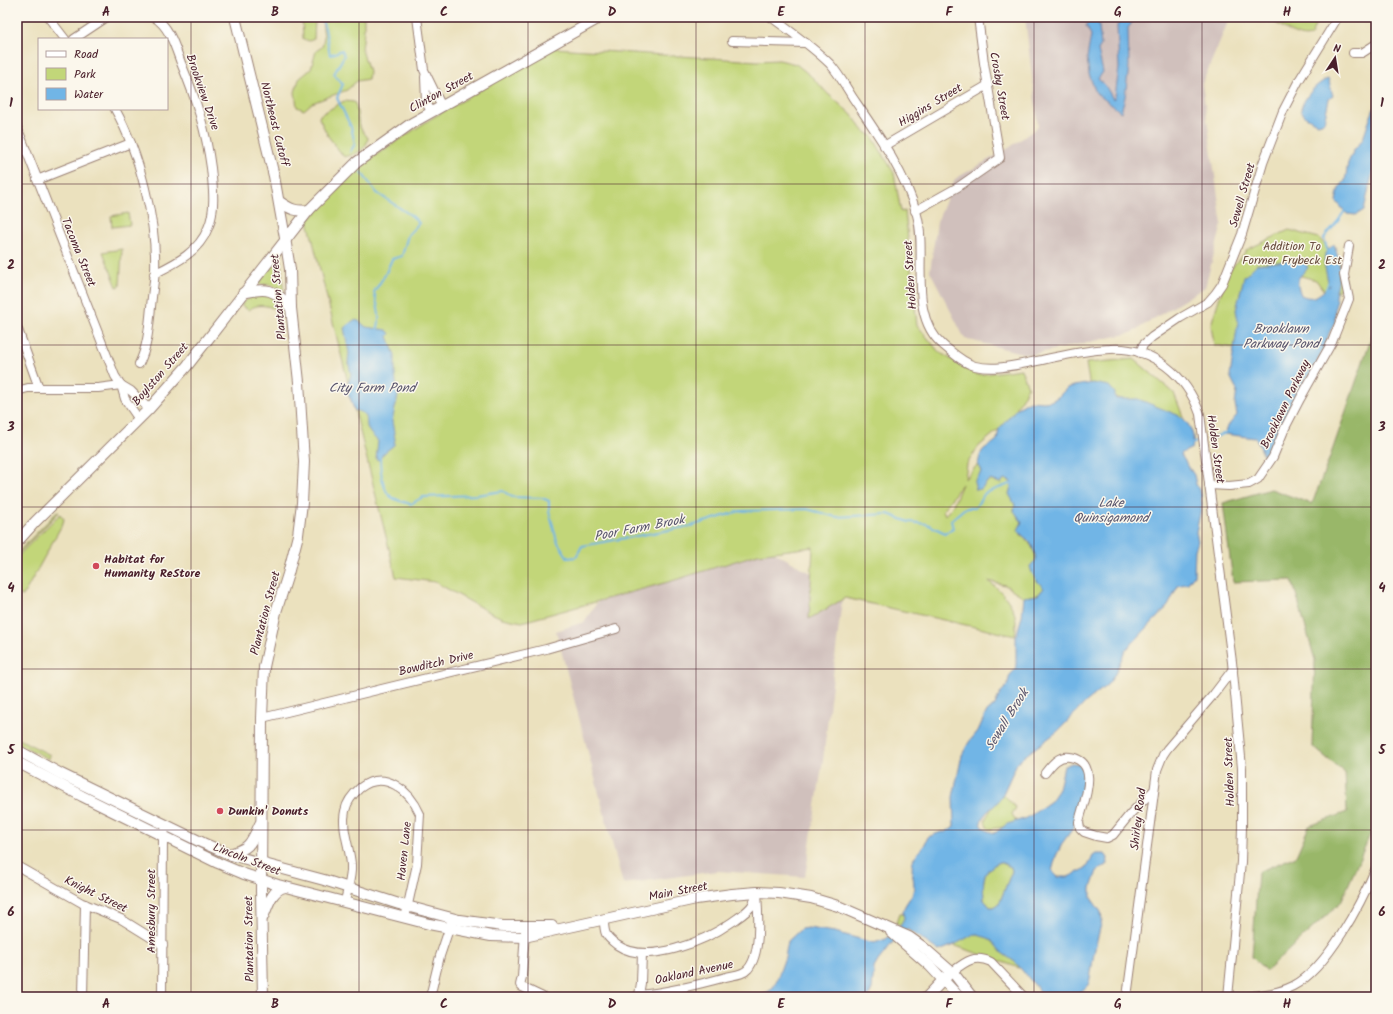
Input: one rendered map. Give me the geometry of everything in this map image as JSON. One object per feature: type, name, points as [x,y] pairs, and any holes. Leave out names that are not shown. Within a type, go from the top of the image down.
[{"type":"main road","name":"Northeast Cutoff","points":[[235,17],[280,202],[286,238]]},
{"type":"main road","name":"Clinton Street","points":[[309,210],[357,162],[412,123],[441,105],[600,17]]},
{"type":"main road","points":[[280,202],[294,211],[300,212],[309,210]]},
{"type":"main road","name":"Boylston Street","points":[[17,542],[138,418],[149,409],[186,366],[309,210]]},
{"type":"main road","name":"Plantation Street","points":[[263,997],[261,864],[263,690],[266,655],[276,612],[294,552],[303,497],[304,462],[302,422],[291,308],[290,269],[286,238]]},
{"type":"main road","points":[[243,293],[256,290],[269,290],[278,294],[291,308]]},
{"type":"main road","name":"Lincoln Street","points":[[17,750],[78,794],[218,863],[262,880],[405,918],[484,935]]},
{"type":"main road","name":"Lincoln Street","points":[[17,762],[52,775],[83,784],[229,854],[407,906],[482,924]]},
{"type":"main road","points":[[78,794],[83,784]]},
{"type":"main road","points":[[229,854],[240,851],[250,844],[262,821]]},
{"type":"main road","points":[[261,921],[272,896],[276,891],[285,886]]},
{"type":"main road","name":"Main Street","points":[[484,935],[525,932],[578,924],[732,894],[758,892],[786,894],[811,898],[849,910],[885,926],[906,940],[923,947],[952,972],[972,997]]},
{"type":"main road","name":"Main Street","points":[[482,924],[525,932]]},
{"type":"main road","name":"Main Street","points":[[906,940],[959,997]]},
{"type":"main road","points":[[927,997],[943,979],[952,972]]},
{"type":"street","points":[[48,17],[64,38]]},
{"type":"street","name":"Brookview Drive","points":[[154,17],[162,24],[171,37],[200,113],[209,154],[213,194],[213,207],[209,228],[199,244],[177,262],[154,274]]},
{"type":"street","points":[[417,17],[424,65],[426,102],[431,112]]},
{"type":"street","name":"Holden Street","points":[[771,17],[806,42],[831,66],[840,77],[884,146],[906,186],[915,211],[920,238],[921,291],[926,320],[941,343],[961,360],[973,365],[993,368],[1012,366],[1053,357],[1111,349],[1140,353],[1158,361],[1176,374],[1182,380],[1198,406],[1233,669],[1242,768],[1242,827],[1232,964],[1228,997]]},
{"type":"street","name":"Crosby Street","points":[[915,211],[958,187],[1000,158],[978,17]]},
{"type":"street","name":"Sewell Street","points":[[1140,353],[1143,344],[1180,318],[1208,302],[1222,284],[1242,234],[1263,163],[1283,111],[1298,82],[1338,17]]},
{"type":"street","points":[[75,38],[105,18]]},
{"type":"street","points":[[732,41],[806,42]]},
{"type":"street","points":[[1353,53],[1362,53],[1376,44]]},
{"type":"street","points":[[424,65],[428,80],[441,105]]},
{"type":"street","name":"Higgins Street","points":[[884,146],[988,84]]},
{"type":"street","points":[[115,110],[132,143],[144,187],[152,226],[154,274],[148,335],[143,356],[139,364]]},
{"type":"street","name":"Tacoma Street","points":[[17,127],[115,376],[121,385],[125,399],[138,418]]},
{"type":"street","points":[[38,180],[132,143]]},
{"type":"street","name":"Brooklawn Parkway","points":[[1209,486],[1249,484],[1258,479],[1273,457],[1285,428],[1332,342],[1349,299],[1344,275],[1349,246]]},
{"type":"street","points":[[17,327],[39,388]]},
{"type":"street","points":[[17,391],[23,388],[98,388],[121,385]]},
{"type":"street","name":"Tacoma Street","points":[[121,385],[131,391],[149,409]]},
{"type":"street","name":"Bowditch Drive","points":[[262,718],[546,649],[616,629]]},
{"type":"street","name":"Shirley Road","points":[[1127,997],[1157,770],[1163,755],[1233,669]]},
{"type":"street","points":[[1045,773],[1060,758],[1073,758],[1084,763],[1088,772],[1089,782],[1079,822],[1080,828],[1084,832],[1107,838],[1113,836],[1126,819],[1154,790]]},
{"type":"street","name":"Haven Lane","points":[[345,902],[352,867],[344,820],[347,804],[356,792],[369,783],[381,781],[394,784],[408,794],[420,814],[417,864],[405,918]]},
{"type":"street","name":"Amesbury Street","points":[[162,997],[163,836],[167,825]]},
{"type":"street","name":"Knight Street","points":[[17,866],[85,904],[121,920],[163,945]]},
{"type":"street","points":[[1246,997],[1278,992],[1293,986],[1304,979],[1317,967],[1329,953],[1350,918],[1376,868]]},
{"type":"street","points":[[604,919],[605,933],[614,942],[628,950],[642,953],[667,951],[709,936],[727,925],[753,904],[758,892]]},
{"type":"street","name":"Oakland Avenue","points":[[638,996],[687,987],[742,974],[748,969],[756,951],[758,941],[758,892]]},
{"type":"street","points":[[83,997],[85,904]]},
{"type":"street","points":[[430,997],[440,956],[452,918]]},
{"type":"street","points":[[525,932],[522,977],[520,985],[543,997]]},
{"type":"street","points":[[638,996],[641,983],[642,953]]},
{"type":"street","points":[[952,972],[972,959],[985,959],[991,962],[1024,997]]},
{"type":"shaded area","points":[[1025,17],[1230,17],[1202,84],[1222,225],[1205,287],[1131,333],[1030,355],[965,339],[930,271],[937,222],[955,179],[1009,148],[1038,127]]},
{"type":"shaded area","points":[[772,551],[843,591],[823,760],[805,877],[717,871],[623,884],[556,631],[584,622],[609,585]]},
{"type":"green space","points":[[302,17],[364,17],[362,50],[369,71],[368,79],[357,81],[347,90],[312,103],[304,110],[297,107],[295,92],[299,79],[311,69],[316,51],[322,47],[324,37],[322,20],[318,18],[315,20],[314,39],[309,41],[303,39]]},
{"type":"green space","points":[[1259,17],[1318,17],[1311,36],[1306,37],[1296,35],[1274,22]]},
{"type":"green space","points":[[554,48],[757,61],[779,60],[796,64],[812,77],[828,94],[851,114],[864,131],[872,136],[894,173],[901,212],[905,211],[917,325],[939,352],[977,375],[1021,369],[1028,387],[1010,420],[978,447],[967,464],[965,479],[978,464],[982,471],[974,482],[981,489],[989,480],[1001,483],[1004,479],[1010,481],[1012,484],[1010,494],[1015,505],[1014,511],[1022,522],[1021,535],[1027,540],[1034,552],[1036,560],[1030,566],[1044,588],[1038,595],[1024,597],[1005,585],[988,581],[1003,594],[1011,605],[1016,623],[1015,636],[845,598],[809,619],[813,547],[758,554],[672,581],[522,622],[502,618],[435,582],[396,577],[308,221],[351,174],[379,153],[432,118]],"holes":[[[962,484],[952,507],[945,515],[943,510]]]},
{"type":"green space","points":[[344,101],[354,102],[359,126],[368,138],[363,149],[352,155],[344,157],[328,136],[319,118],[320,115]]},
{"type":"green space","points":[[128,213],[130,225],[112,227],[111,216]]},
{"type":"green space","name":"Addition To Former Frybeck Est","points":[[1289,230],[1319,238],[1340,262],[1345,283],[1330,299],[1316,280],[1298,275],[1241,349],[1214,345],[1211,325],[1227,273],[1248,249]]},
{"type":"green space","points":[[122,249],[120,286],[117,287],[103,252]]},
{"type":"green space","points":[[280,254],[284,293],[270,285],[257,284]]},
{"type":"green space","points":[[267,293],[283,304],[286,318],[273,308],[258,306],[248,310],[241,305],[252,295]]},
{"type":"green space","points":[[1376,324],[1376,821],[1341,902],[1266,971],[1252,957],[1258,872],[1296,856],[1309,826],[1347,812],[1345,773],[1312,746],[1315,660],[1292,580],[1233,582],[1223,503],[1271,489],[1312,504]]},
{"type":"green space","points":[[1134,359],[1174,393],[1185,422],[1090,388],[1086,363]]},
{"type":"green space","points":[[57,512],[59,512],[17,555],[18,552]]},
{"type":"green space","points":[[60,514],[64,519],[63,523],[23,596],[17,594],[17,559],[20,554]]},
{"type":"green space","points":[[17,738],[50,755],[49,759],[17,743]]},
{"type":"green space","points":[[1004,795],[1016,808],[1012,814],[1016,821],[1004,827],[990,829],[987,827],[985,820],[993,807]]},
{"type":"green space","points":[[1000,862],[1011,867],[1012,871],[999,904],[994,907],[990,907],[984,900],[984,877],[989,869]]},
{"type":"green space","points":[[899,914],[913,914],[985,931],[1034,973],[907,929],[896,923]]},
{"type":"water","points":[[1088,17],[1098,17],[1101,45],[1098,50],[1103,72],[1098,79],[1105,85],[1113,99],[1115,97],[1119,68],[1117,26],[1122,17],[1136,17],[1128,28],[1129,66],[1125,97],[1121,112],[1096,93],[1089,74],[1087,58],[1091,35],[1086,26],[1089,19]]},
{"type":"water","points":[[1328,79],[1333,96],[1329,99],[1324,122],[1318,124],[1306,117],[1301,111],[1310,92],[1319,84]]},
{"type":"water","points":[[1376,104],[1376,165],[1373,171],[1364,210],[1356,215],[1347,214],[1336,201],[1339,188],[1345,181],[1348,163],[1354,150],[1363,139]]},
{"type":"water","name":"Brooklawn Parkway Pond","points":[[1334,244],[1339,264],[1335,296],[1337,300],[1335,307],[1335,323],[1329,333],[1324,350],[1319,357],[1314,370],[1304,381],[1301,388],[1297,391],[1294,400],[1291,402],[1289,412],[1278,425],[1275,444],[1266,459],[1255,438],[1225,434],[1228,426],[1237,415],[1235,404],[1237,390],[1230,376],[1238,321],[1236,310],[1244,277],[1257,264],[1297,260],[1305,262],[1308,268],[1299,277],[1299,290],[1301,295],[1306,297],[1316,296],[1329,286],[1324,263],[1325,253]]},
{"type":"water","name":"City Farm Pond","points":[[354,320],[359,321],[366,327],[387,330],[390,334],[388,336],[395,356],[395,375],[398,396],[392,421],[395,439],[394,445],[384,453],[379,460],[376,459],[378,441],[367,428],[366,416],[354,410],[346,391],[351,374],[344,328]]},
{"type":"water","name":"Lake Quinsigamond","points":[[1093,383],[1109,386],[1115,393],[1116,399],[1138,399],[1184,419],[1193,434],[1193,443],[1192,448],[1181,455],[1194,475],[1196,484],[1201,494],[1202,505],[1196,532],[1198,541],[1195,550],[1194,575],[1188,583],[1178,586],[1168,606],[1125,651],[1114,676],[1108,684],[1086,702],[1058,731],[1018,761],[1001,798],[986,813],[981,822],[986,830],[995,833],[1007,824],[1027,818],[1051,801],[1059,789],[1064,766],[1072,763],[1079,764],[1085,772],[1083,791],[1078,801],[1074,827],[1063,842],[1056,856],[1052,871],[1058,877],[1068,877],[1088,866],[1093,856],[1096,854],[1105,854],[1108,858],[1107,865],[1097,871],[1091,888],[1091,898],[1101,912],[1102,920],[1088,985],[1083,990],[1068,997],[1045,997],[1015,962],[1002,953],[988,938],[974,934],[939,951],[907,929],[892,943],[878,961],[874,968],[872,989],[868,997],[760,997],[772,989],[785,957],[788,941],[801,929],[808,928],[835,932],[874,943],[886,939],[901,925],[904,918],[904,907],[912,895],[914,888],[912,865],[914,857],[924,846],[928,837],[941,832],[946,832],[954,826],[953,797],[962,755],[969,742],[978,731],[986,713],[995,705],[1000,693],[1007,686],[1010,675],[1016,669],[1016,637],[1022,616],[1024,597],[1038,595],[1044,588],[1035,578],[1030,566],[1036,560],[1032,545],[1018,530],[1022,522],[1014,511],[1015,505],[1009,494],[1012,484],[1010,481],[1004,479],[1001,483],[989,480],[981,489],[976,490],[974,482],[982,471],[978,464],[979,458],[984,449],[997,440],[999,429],[1016,409],[1030,401],[1051,401],[1058,397],[1067,388]],"holes":[[[1000,862],[1011,867],[1012,871],[999,904],[994,907],[990,907],[984,900],[983,888],[986,873],[994,865]]]},
{"type":"waterway","name":"Poor Farm Brook","points":[[322,17],[330,55],[342,50],[344,56],[334,74],[343,84],[337,98],[351,127],[355,144],[350,152]]},
{"type":"waterway","name":"Poor Farm Brook","points":[[361,172],[377,193],[412,216],[419,223],[408,235],[402,256],[392,259],[385,275],[374,292],[379,316],[377,330]]},
{"type":"waterway","name":"Sewall Brook","points":[[1328,253],[1324,238],[1346,209]]},
{"type":"waterway","name":"Sewall Brook","points":[[1325,292],[1329,281]]},
{"type":"waterway","name":"Sewall Brook","points":[[1209,439],[1226,433]]},
{"type":"waterway","name":"Sewall Brook","points":[[1191,444],[1199,441]]},
{"type":"waterway","name":"Poor Farm Brook","points":[[380,458],[383,481],[388,494],[395,499],[411,504],[423,497],[476,495],[503,491],[512,497],[542,498],[549,501],[549,511],[557,541],[568,558],[576,557],[582,546],[691,526],[740,511],[807,509],[836,517],[888,514],[909,522],[927,524],[945,533],[953,529],[951,520],[965,508],[975,508],[985,493],[1013,484]]},
{"type":"place","name":"Habitat for Humanity ReStore","points":[[96,566]]},
{"type":"place","name":"Dunkin' Donuts","points":[[220,811]]}]
